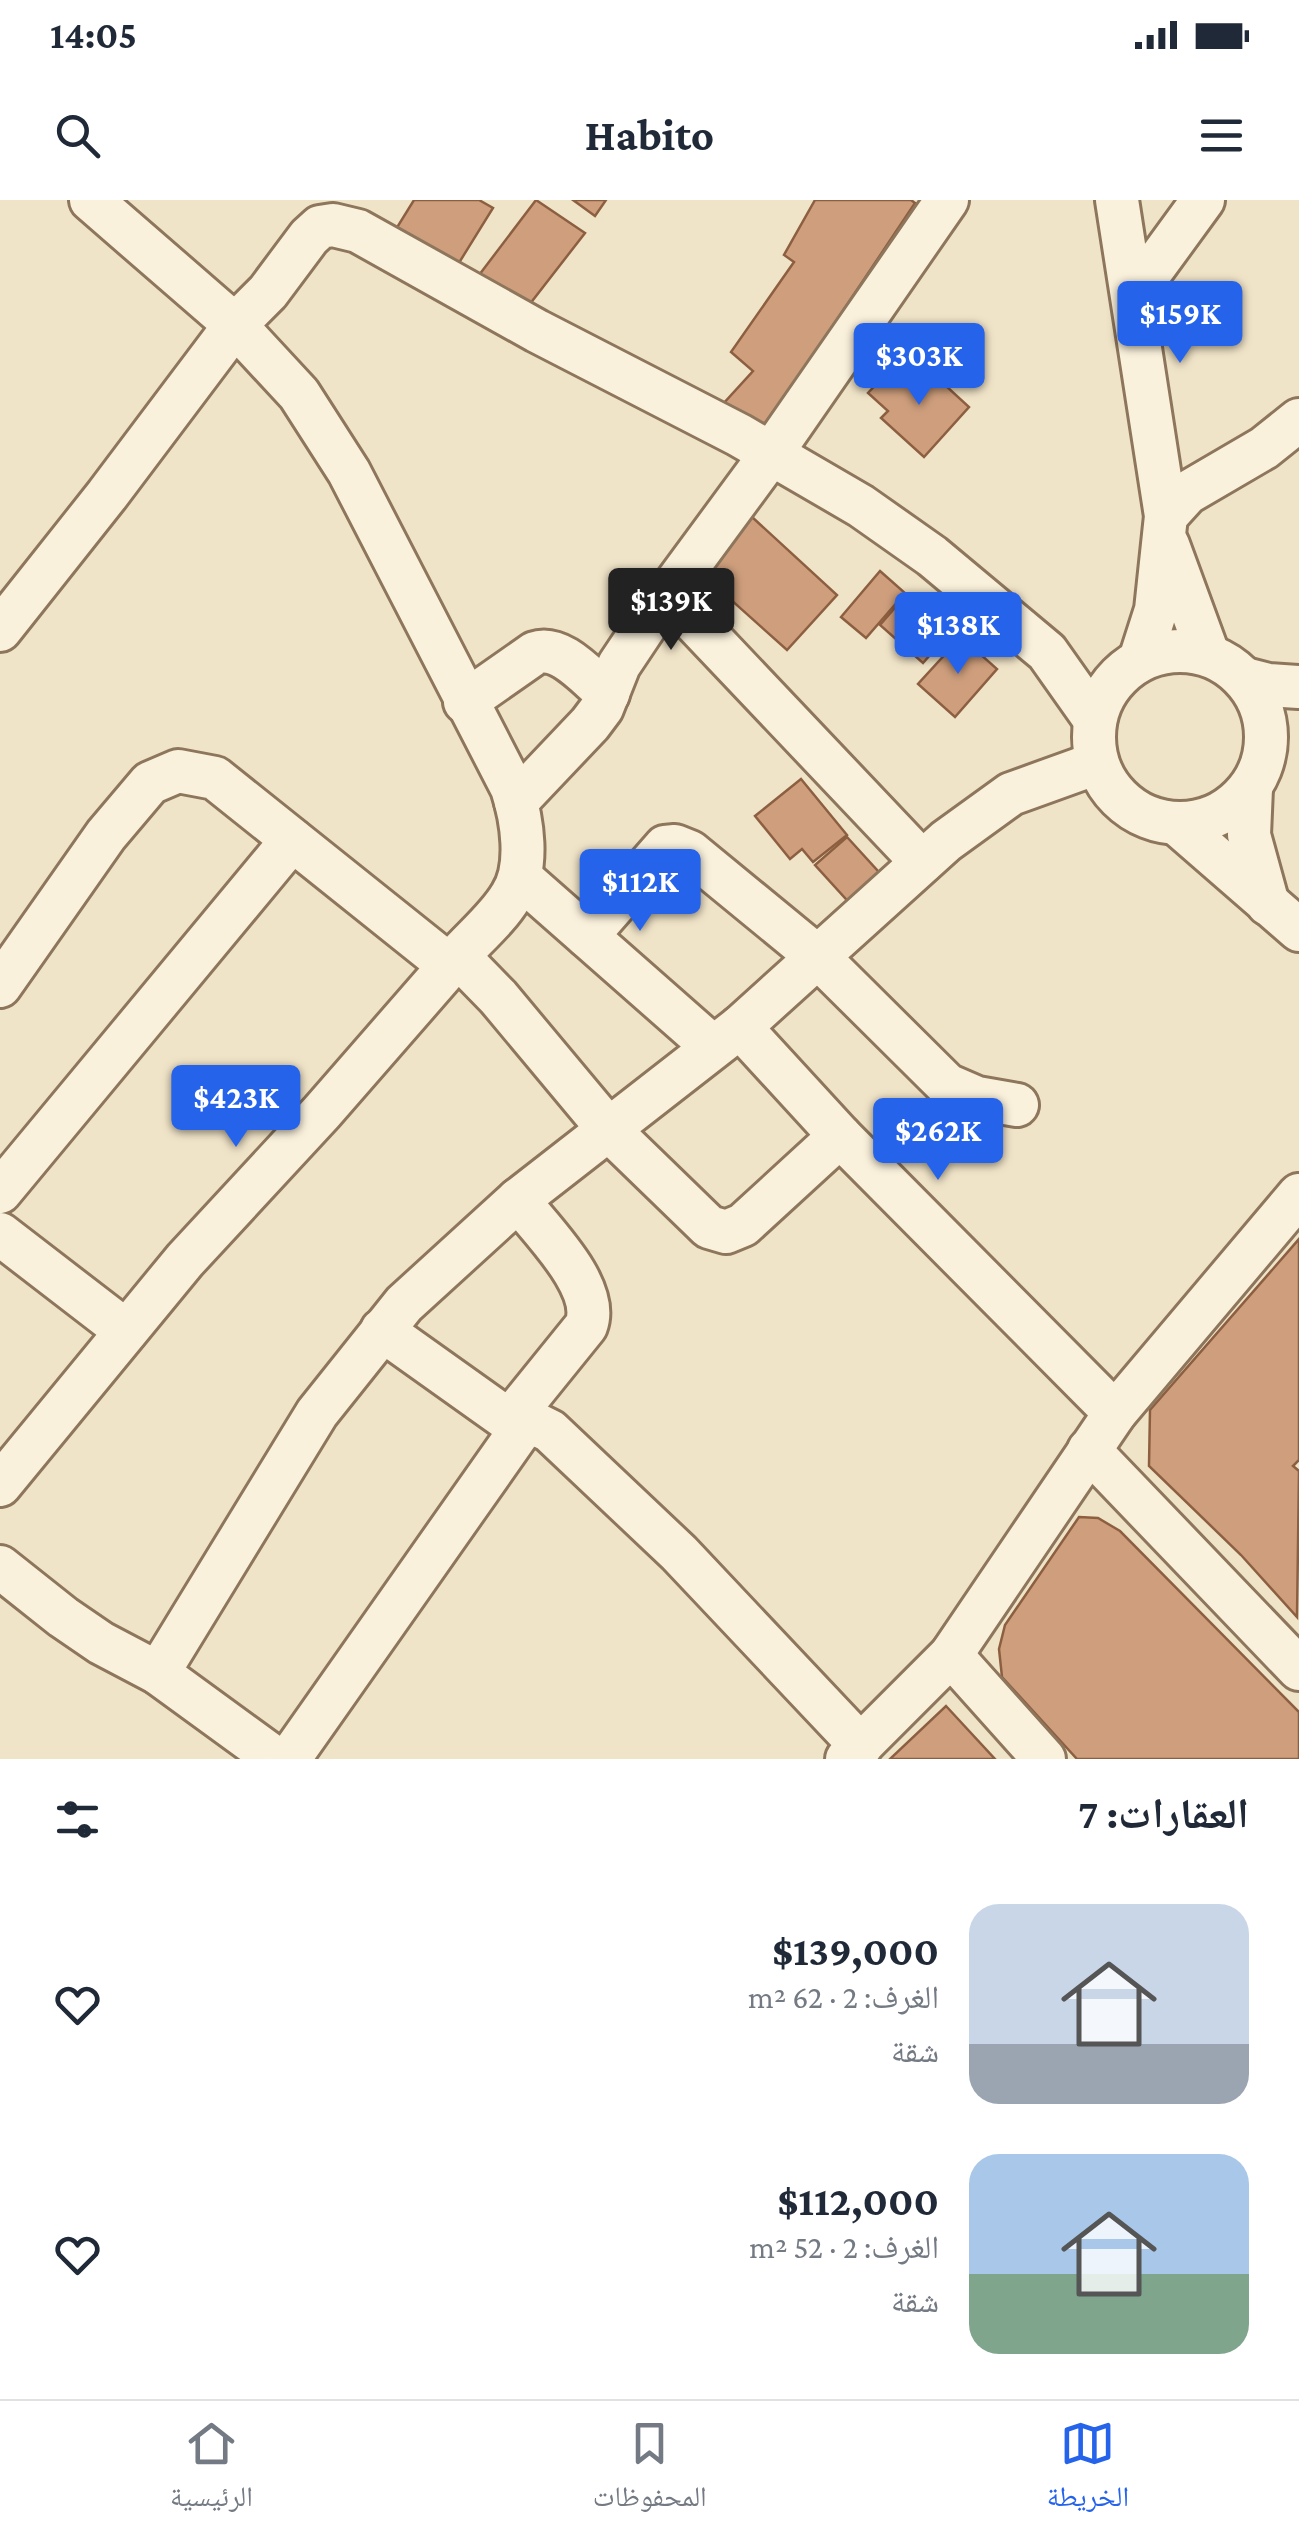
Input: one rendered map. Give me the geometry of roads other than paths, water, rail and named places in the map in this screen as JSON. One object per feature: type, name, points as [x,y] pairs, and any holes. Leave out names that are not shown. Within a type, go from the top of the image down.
[{"type":"street","points":[[0,1485],[185,1260],[322,1112],[511,897],[520,877],[516,802],[348,472],[300,394],[235,325],[91,200]]},
{"type":"street","points":[[516,802],[573,745],[608,694],[619,664],[947,200]]},
{"type":"street","points":[[1118,200],[1165,526],[1208,654]]},
{"type":"street","points":[[1133,296],[1203,200]]},
{"type":"street","points":[[0,630],[235,325],[268,292],[306,218],[320,227],[334,225],[358,231],[862,506],[932,556],[1047,652],[1096,720]]},
{"type":"street","points":[[1299,420],[1264,448],[1187,493],[1165,526],[1156,610],[1129,668],[1102,697],[1093,740],[1097,763],[1108,787],[1127,806],[1150,819],[1176,824],[1203,821],[1230,808],[1299,730]]},
{"type":"street","points":[[668,594],[922,862]]},
{"type":"street","points":[[465,702],[534,653],[546,650],[557,653],[608,694]]},
{"type":"street","points":[[1047,652],[1129,668],[1164,652],[1208,654],[1244,678],[1268,685],[1299,687]]},
{"type":"street","points":[[1244,678],[1260,703],[1267,732],[1257,774],[1250,835],[1284,917]]},
{"type":"street","points":[[158,1673],[317,1412],[404,1304],[518,1200],[726,1037],[819,958],[922,862],[1012,794],[1097,763]]},
{"type":"street","points":[[0,986],[106,835],[150,783],[178,771],[215,778],[498,997],[609,1130],[708,1228],[726,1232],[743,1225],[840,1136]]},
{"type":"street","points":[[1176,824],[1284,917]]},
{"type":"street","points":[[0,1192],[292,840]]},
{"type":"street","points":[[587,936],[653,858],[665,847],[675,846],[690,852],[819,958],[947,1085],[977,1098],[1017,1105]]},
{"type":"street","points":[[520,877],[587,936],[726,1037],[840,1136],[1115,1413]]},
{"type":"street","points":[[382,1330],[515,1424],[536,1424],[550,1431],[692,1566],[854,1753],[951,1655],[1115,1413],[1299,1195]]},
{"type":"street","points":[[289,1759],[515,1424],[586,1326],[590,1314],[587,1295],[577,1276],[518,1200]]},
{"type":"street","points":[[0,1234],[126,1332]]},
{"type":"street","points":[[1089,1450],[1299,1668]]},
{"type":"street","points":[[0,1567],[101,1644],[158,1673],[276,1759]]},
{"type":"street","points":[[951,1655],[1044,1759]]}]
